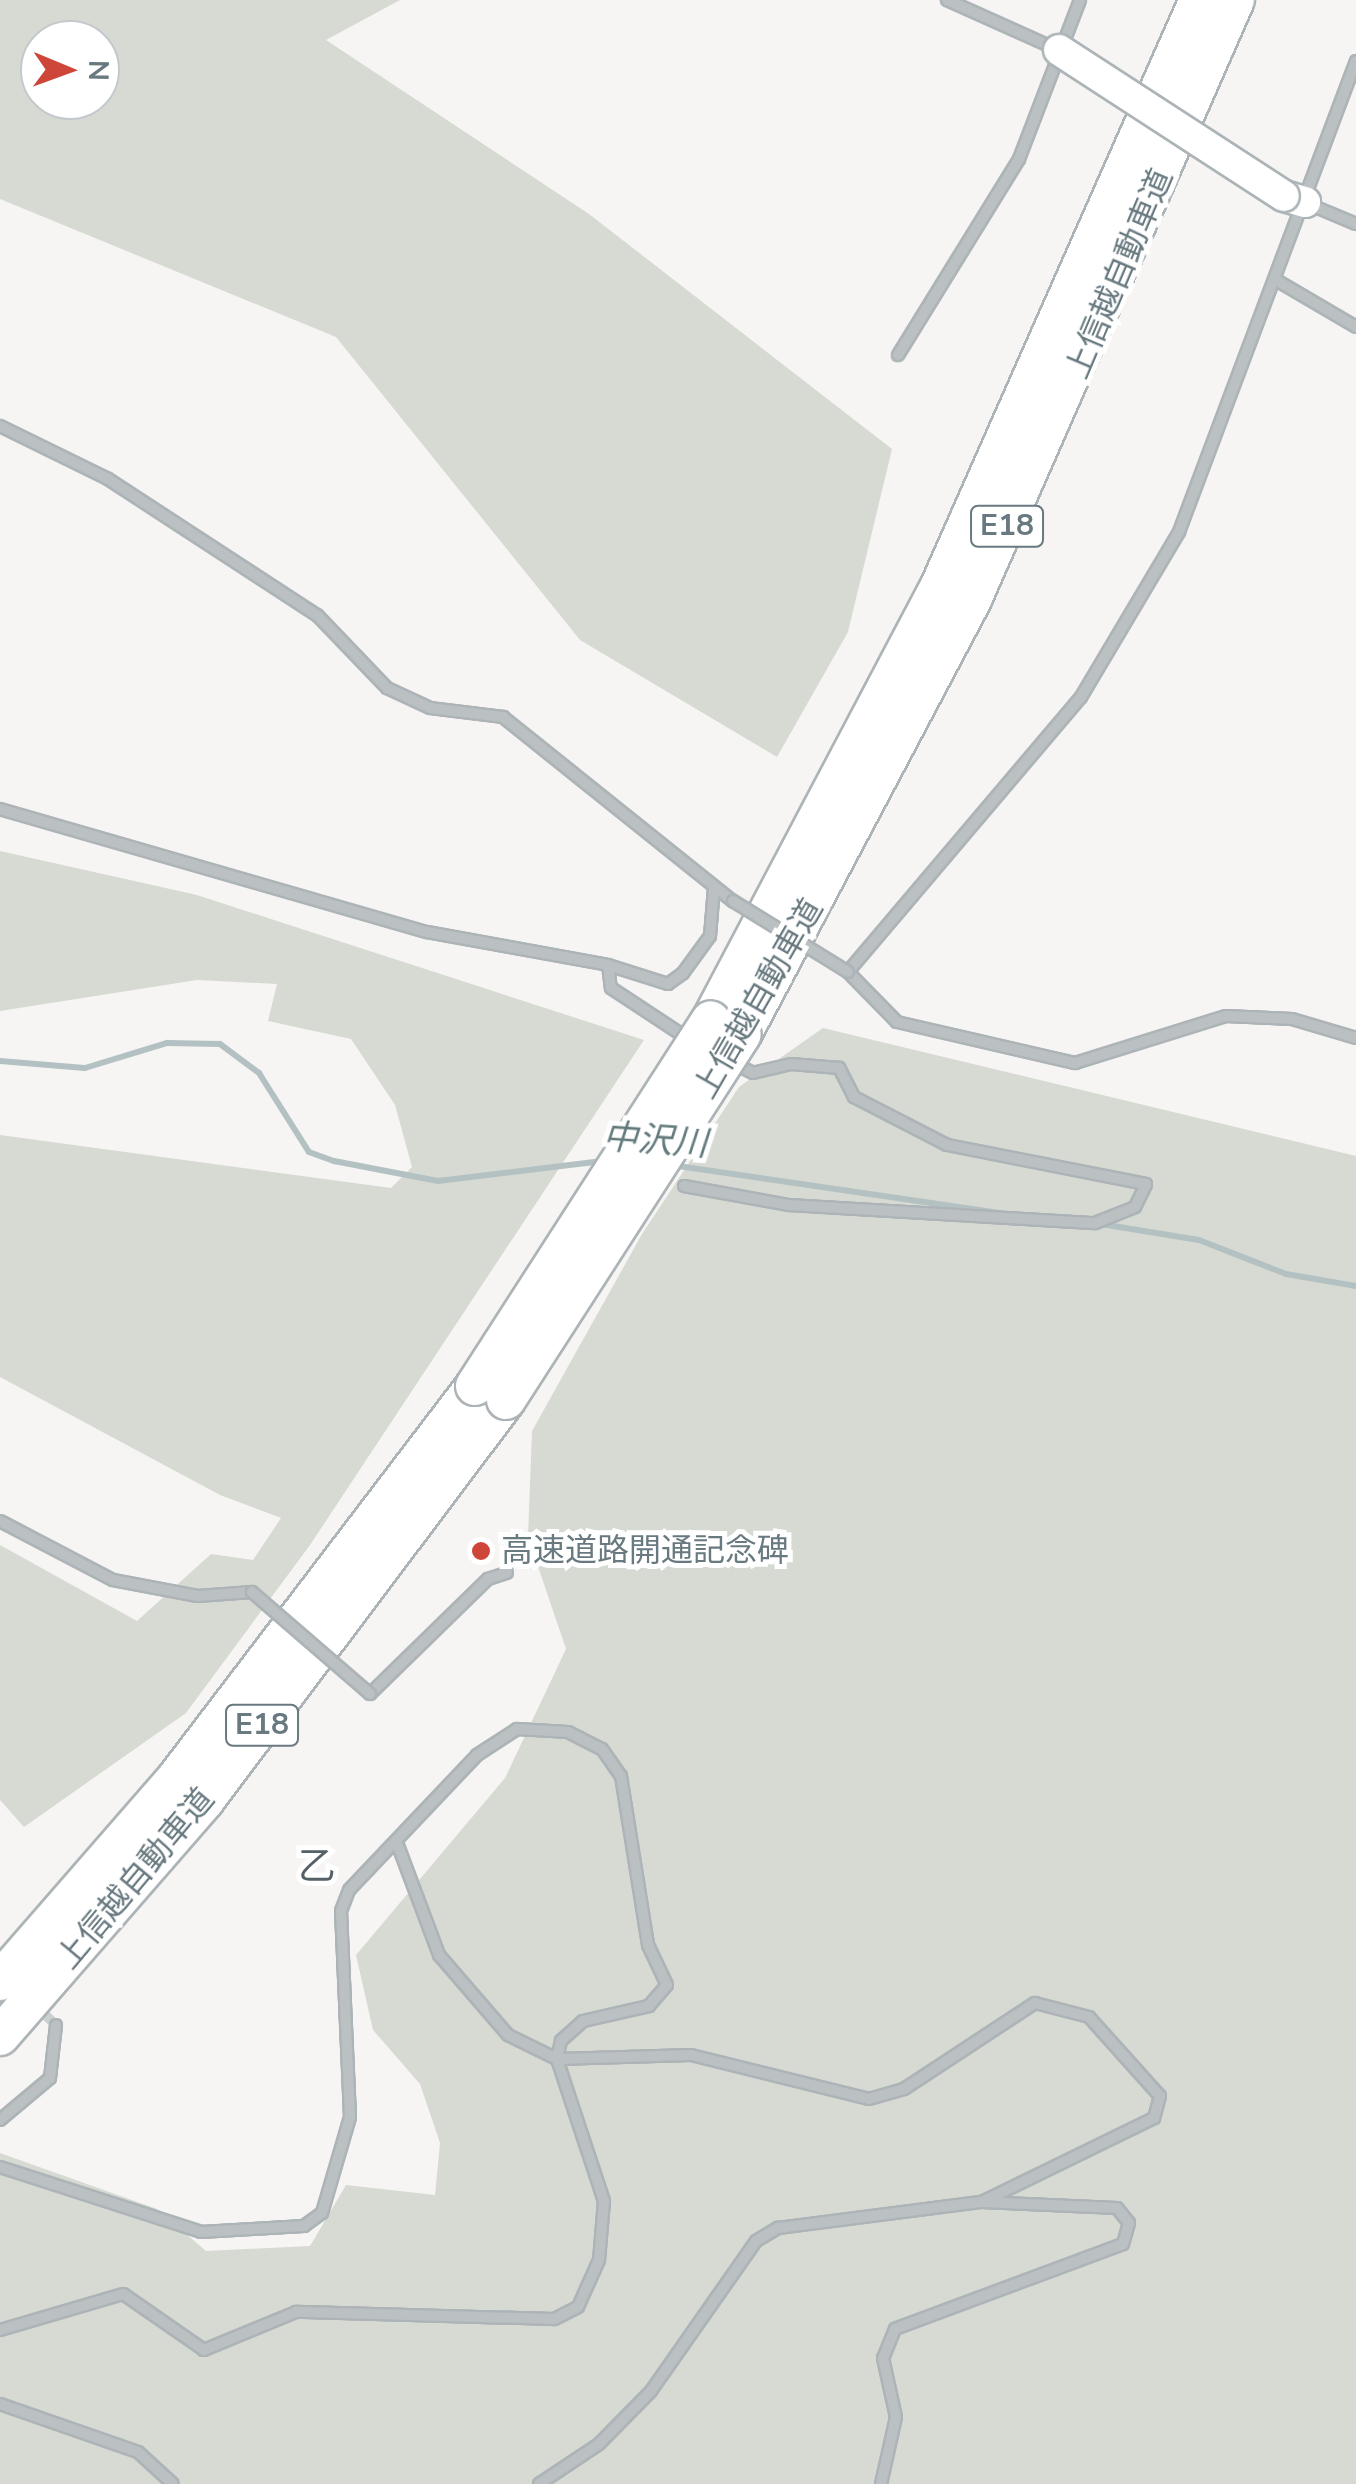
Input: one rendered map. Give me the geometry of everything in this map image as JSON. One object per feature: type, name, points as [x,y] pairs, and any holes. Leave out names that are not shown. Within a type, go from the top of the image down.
[{"type":"highway","name":"上信越自動車道","points":[[726,1027],[955,554],[1198,0]]},
{"type":"highway","name":"上信越自動車道","points":[[0,2036],[205,1800],[490,1393],[726,1027],[973,597],[1235,0]]},
{"type":"highway","name":"上信越自動車道","points":[[0,1982],[178,1776],[490,1393]]},
{"type":"street","points":[[947,0],[1059,50],[1294,199],[1356,224]]},
{"type":"street","points":[[898,355],[1019,159],[1080,0]]},
{"type":"street","points":[[848,972],[1081,697],[1179,532],[1276,280],[1294,199],[1356,60]]},
{"type":"street","points":[[1276,280],[1356,328]]},
{"type":"street","points":[[0,426],[108,479],[317,615],[387,688],[430,708],[503,717],[678,850],[732,902],[848,972],[897,1022],[1075,1063],[1226,1016],[1292,1020],[1356,1038]]},
{"type":"street","points":[[0,809],[427,932],[608,966],[668,984],[710,936],[718,893],[678,850]]},
{"type":"street","points":[[608,966],[610,988],[655,1022],[752,1073],[791,1064],[839,1068],[854,1097],[946,1145],[1146,1184],[1135,1207],[1095,1223],[789,1205],[684,1186]]},
{"type":"street","points":[[0,1521],[112,1580],[198,1596],[252,1592],[370,1694],[488,1579],[506,1573]]},
{"type":"street","points":[[0,2167],[201,2232],[304,2226],[322,2214],[350,2117],[341,1911],[349,1890],[476,1755],[517,1729],[541,1724],[602,1749],[621,1776],[648,1944],[667,1985],[649,2006],[583,2020],[557,2059]]},
{"type":"street","points":[[397,1843],[439,1955],[508,2035],[557,2059],[690,2055],[869,2099],[904,2089],[1035,2003],[1089,2017],[1160,2096],[1154,2118],[982,2202]]},
{"type":"street","points":[[0,2120],[50,2078],[56,2025]]},
{"type":"street","points":[[0,2330],[123,2294],[204,2350],[296,2312],[554,2319],[578,2306],[594,2283],[604,2201],[557,2059]]},
{"type":"street","points":[[539,2484],[599,2444],[651,2391],[756,2240],[797,2219],[982,2202],[1117,2208],[1131,2233],[1106,2253],[895,2329],[883,2358],[896,2417],[881,2484]]},
{"type":"street","points":[[0,2404],[138,2452],[173,2484]]},
{"type":"shaded area","points":[[0,0],[400,0],[326,40],[589,214],[892,449],[848,632],[777,757],[580,640],[336,337],[0,199]]},
{"type":"shaded area","points":[[0,851],[197,895],[644,1040],[310,1545],[186,1713],[24,1827],[0,1800],[0,1545],[137,1621],[211,1554],[253,1560],[281,1518],[220,1495],[0,1377],[0,1135],[391,1188],[412,1167],[395,1105],[351,1039],[268,1021],[277,984],[197,980],[0,1011]]},
{"type":"shaded area","points":[[823,1028],[1356,1156],[1356,2484],[0,2484],[0,2153],[157,2209],[206,2251],[310,2246],[346,2185],[435,2195],[440,2143],[420,2084],[373,2030],[356,1955],[505,1778],[566,1649],[528,1537],[532,1431],[642,1234],[739,1087]]},
{"type":"waterway","name":"中沢川","points":[[0,1061],[85,1068],[167,1043],[220,1044],[259,1073],[309,1152],[334,1161],[438,1181],[603,1161]]},
{"type":"waterway","name":"中沢川","points":[[671,1165],[1000,1213]]},
{"type":"waterway","name":"中沢川","points":[[1101,1224],[1199,1240],[1286,1274],[1356,1286]]},
{"type":"tunnel","points":[[35,2005],[56,2025]]},
{"type":"place","name":"高速道路開通記念碑","points":[[481,1551]]},
{"type":"district","name":"乙","points":[[317,1867]]}]
